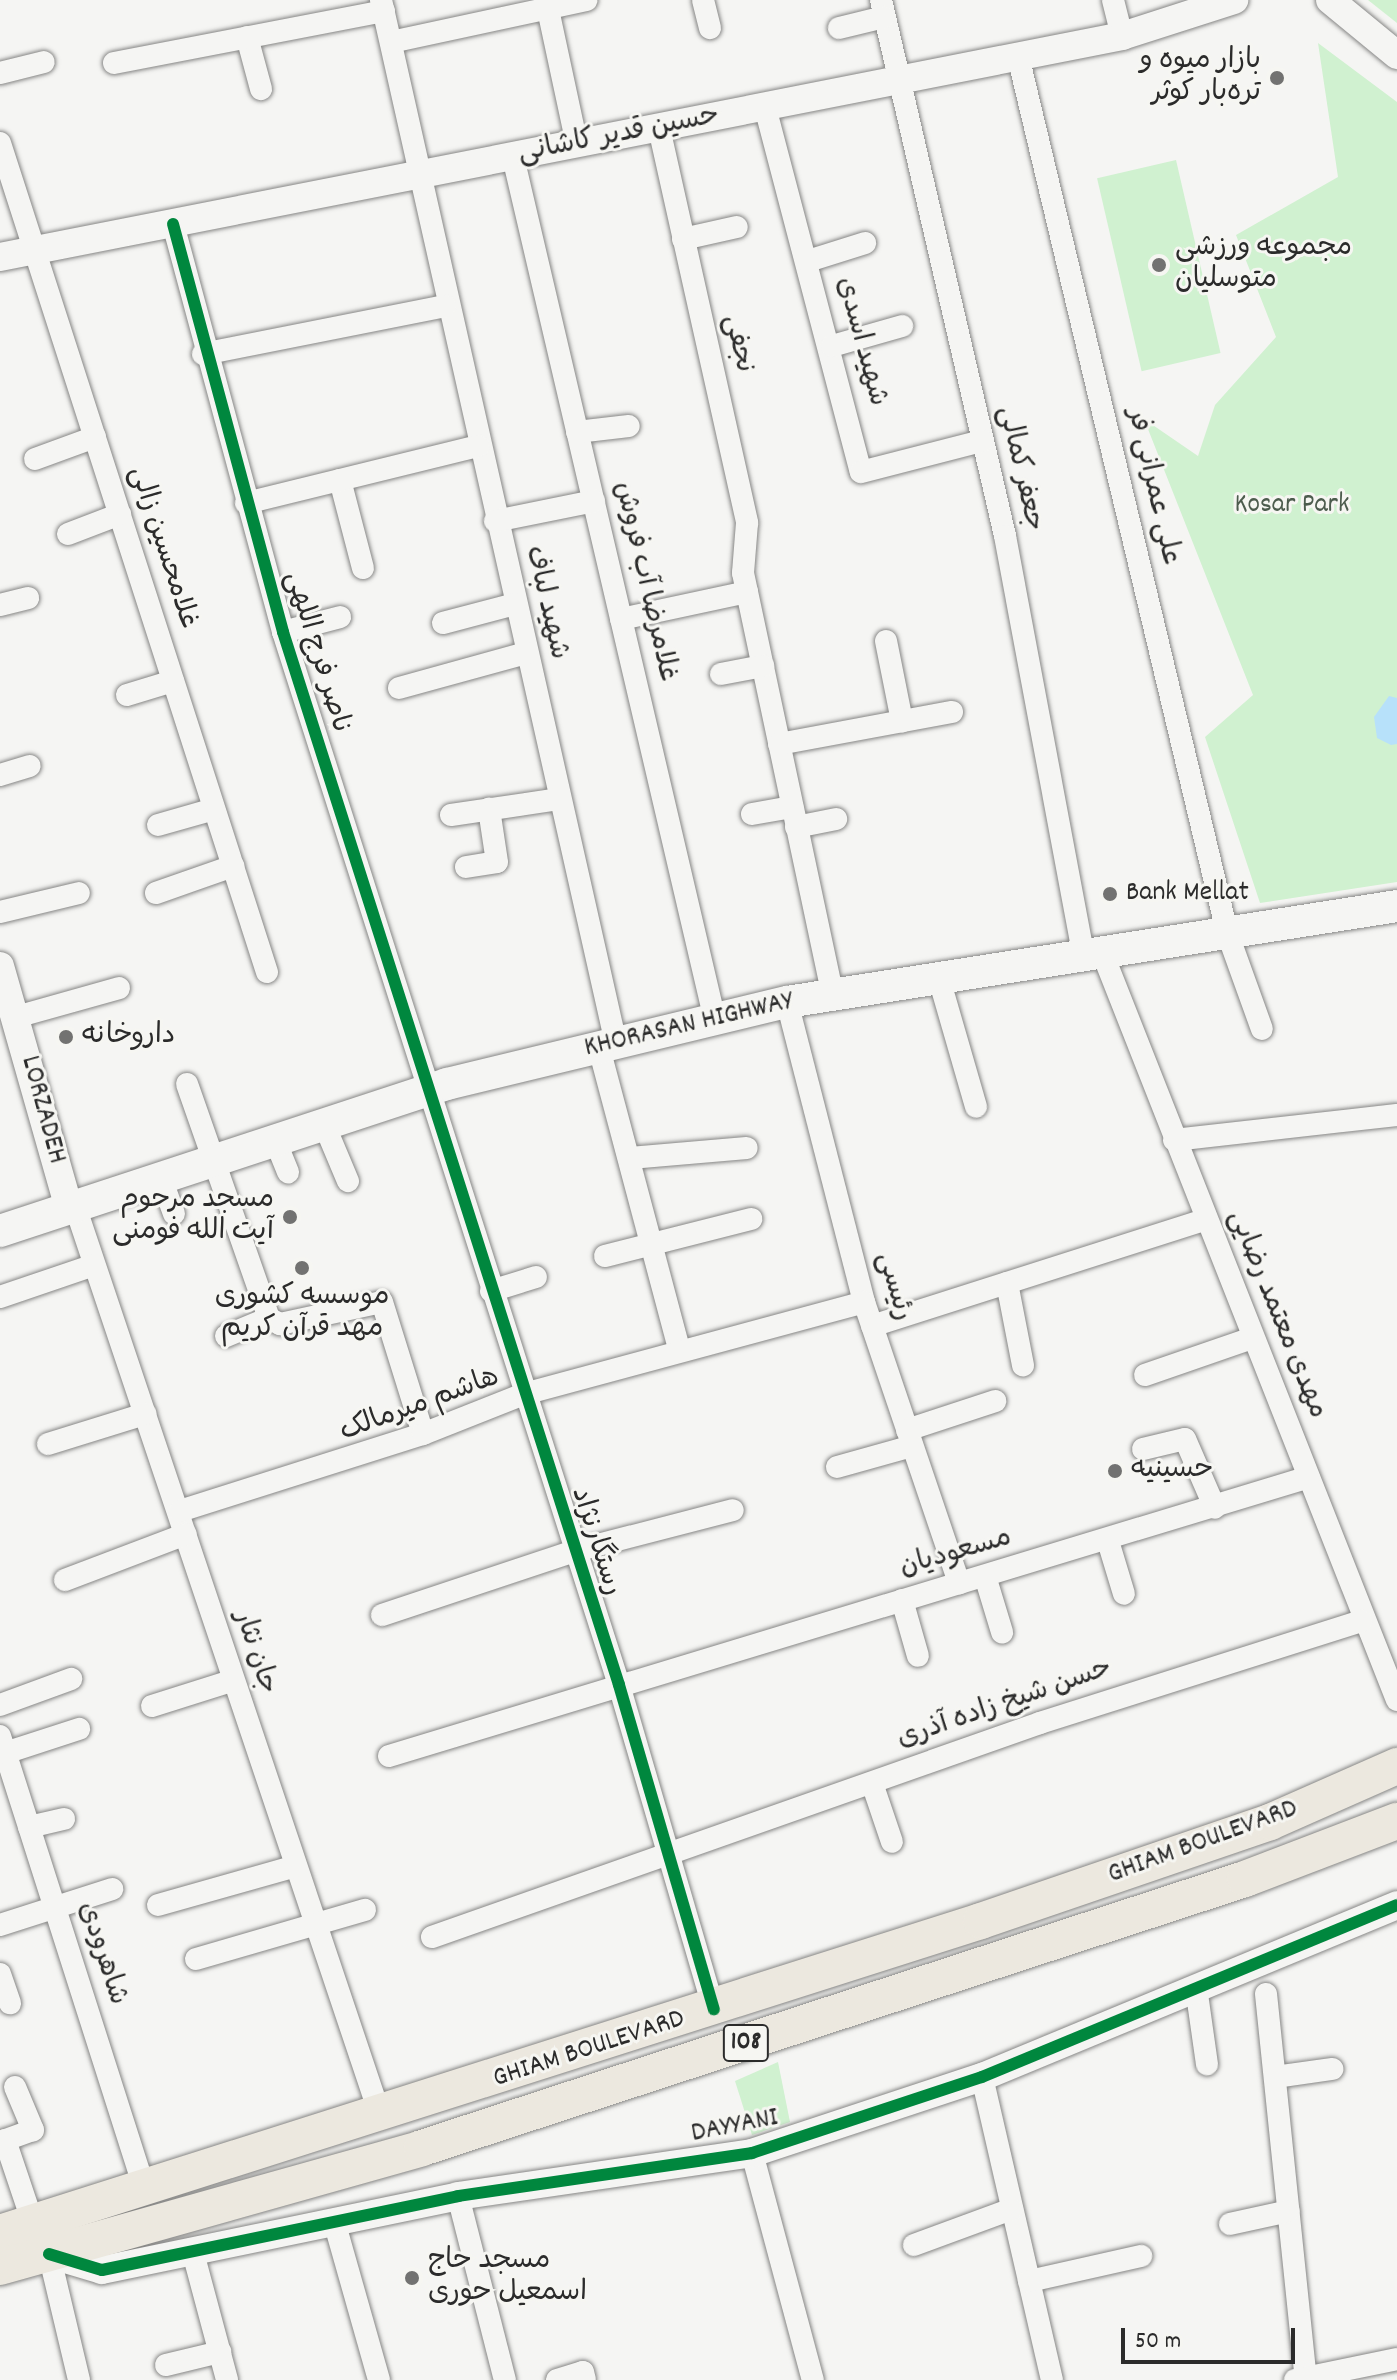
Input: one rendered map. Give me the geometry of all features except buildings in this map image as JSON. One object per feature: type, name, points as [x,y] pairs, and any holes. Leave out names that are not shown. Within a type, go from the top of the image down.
[{"type":"main road","name":"KHORASAN HIGHWAY","points":[[0,1231],[427,1092],[787,1002],[938,975],[1397,906]]},
{"type":"main road","name":"GHIAM BOULEVARD","points":[[0,2267],[27,2237],[145,2190],[381,2118],[1270,1822],[1397,1766]]},
{"type":"main road","name":"GHIAM BOULEVARD","points":[[27,2237],[422,2148],[1245,1879],[1397,1821]]},
{"type":"street","points":[[391,42],[547,5],[587,0]]},
{"type":"street","points":[[703,0],[710,28]]},
{"type":"street","points":[[1113,0],[1122,36]]},
{"type":"street","name":"حسین قدیر کاشانی","points":[[0,257],[1122,36],[1234,0]]},
{"type":"street","points":[[1330,0],[1397,55]]},
{"type":"street","points":[[547,5],[577,144]]},
{"type":"street","points":[[114,63],[382,6]]},
{"type":"street","name":"شهید لباف","points":[[382,6],[421,175],[445,306],[560,799],[630,1158],[679,1348]]},
{"type":"street","points":[[839,28],[882,8]]},
{"type":"street","name":"جعفر کمالی","points":[[882,8],[982,441],[1093,953]]},
{"type":"street","points":[[247,37],[261,89]]},
{"type":"street","name":"علی عمرانی فر","points":[[1018,56],[1227,932],[1262,1029]]},
{"type":"street","points":[[0,73],[44,62]]},
{"type":"street","name":"شهید اسدی","points":[[765,107],[832,346],[861,472],[982,441]]},
{"type":"street","name":"نجفی","points":[[659,128],[747,523],[745,582],[832,993]]},
{"type":"street","name":"غلامحسین زالی","points":[[0,143],[267,972]]},
{"type":"street","name":"غلامرضا آب فروش","points":[[513,157],[715,1020]]},
{"type":"street","name":"ناصر فرج اللهی","points":[[173,224],[203,354],[283,632],[427,1092]]},
{"type":"street","points":[[683,239],[737,227]]},
{"type":"street","points":[[808,261],[865,243]]},
{"type":"street","points":[[203,354],[445,306]]},
{"type":"street","points":[[832,346],[902,326]]},
{"type":"street","points":[[577,432],[629,426]]},
{"type":"street","points":[[35,459],[95,437]]},
{"type":"street","points":[[246,503],[478,446]]},
{"type":"street","points":[[340,480],[363,568]]},
{"type":"street","points":[[495,521],[594,501]]},
{"type":"street","points":[[68,534],[120,514]]},
{"type":"street","points":[[621,619],[745,582]]},
{"type":"street","points":[[0,605],[28,598]]},
{"type":"street","points":[[443,623],[515,604]]},
{"type":"street","points":[[283,632],[340,617]]},
{"type":"street","points":[[886,641],[902,721]]},
{"type":"street","points":[[399,688],[526,653]]},
{"type":"street","points":[[721,674],[763,666]]},
{"type":"street","points":[[127,695],[173,681]]},
{"type":"street","points":[[779,744],[952,712]]},
{"type":"street","points":[[0,775],[30,766]]},
{"type":"street","points":[[451,815],[560,799]]},
{"type":"street","points":[[158,825],[214,809]]},
{"type":"street","points":[[466,867],[497,862],[489,809]]},
{"type":"street","points":[[752,814],[836,819]]},
{"type":"street","points":[[156,893],[233,866]]},
{"type":"street","points":[[0,912],[79,893]]},
{"type":"street","name":"مهدی معتمد رضایی","points":[[1093,953],[1174,1140],[1309,1477],[1361,1621],[1397,1700]]},
{"type":"street","name":"LORZADEH","points":[[0,966],[72,1207]]},
{"type":"street","points":[[938,975],[976,1107]]},
{"type":"street","points":[[16,1017],[119,988]]},
{"type":"street","name":"رئیسی","points":[[787,1002],[864,1302],[959,1583]]},
{"type":"street","points":[[187,1084],[269,1318],[280,1324],[382,1302],[423,1434]]},
{"type":"street","name":"رستگارنژاد","points":[[427,1092],[571,1552],[619,1685],[670,1849],[714,2009]]},
{"type":"street","points":[[1174,1140],[1397,1115]]},
{"type":"street","points":[[324,1124],[348,1181]]},
{"type":"street","points":[[275,1140],[288,1172]]},
{"type":"street","points":[[630,1158],[747,1148]]},
{"type":"street","points":[[161,1178],[174,1214]]},
{"type":"street","name":"جان نثار","points":[[72,1207],[180,1511],[231,1681],[381,2118]]},
{"type":"street","points":[[605,1256],[751,1219]]},
{"type":"street","points":[[872,1326],[1205,1220]]},
{"type":"street","points":[[0,1297],[94,1265]]},
{"type":"street","points":[[491,1291],[536,1277]]},
{"type":"street","points":[[1007,1283],[1023,1365]]},
{"type":"street","name":"هاشم میرمالک","points":[[180,1511],[423,1434],[524,1394],[679,1348],[864,1302]]},
{"type":"street","points":[[226,1336],[269,1318]]},
{"type":"street","points":[[1145,1375],[1252,1338]]},
{"type":"street","points":[[837,1467],[995,1401]]},
{"type":"street","points":[[48,1444],[145,1414]]},
{"type":"street","points":[[1143,1449],[1185,1439],[1215,1508]]},
{"type":"street","name":"مسعودیان","points":[[389,1756],[902,1600],[1108,1541],[1309,1477]]},
{"type":"street","points":[[382,1615],[571,1552],[733,1510]]},
{"type":"street","points":[[65,1580],[186,1534]]},
{"type":"street","points":[[1108,1541],[1124,1594]]},
{"type":"street","points":[[985,1576],[1002,1632]]},
{"type":"street","points":[[902,1600],[918,1656]]},
{"type":"street","name":"حسن شیخ زاده آذری","points":[[432,1937],[670,1849],[1361,1621]]},
{"type":"street","points":[[0,1705],[71,1679]]},
{"type":"street","points":[[152,1706],[231,1681]]},
{"type":"street","points":[[2,1744],[79,1729]]},
{"type":"street","name":"شاهرودی","points":[[2,1744],[145,2190]]},
{"type":"street","points":[[872,1783],[892,1842]]},
{"type":"street","points":[[29,1827],[64,1819]]},
{"type":"street","points":[[158,1905],[296,1866]]},
{"type":"street","points":[[0,1925],[112,1889]]},
{"type":"street","name":"DAYYANI","points":[[27,2237],[102,2270],[458,2196],[752,2153],[982,2077],[1197,1994],[1397,1905]]},
{"type":"street","points":[[196,1959],[316,1927],[365,1910]]},
{"type":"street","points":[[0,1974],[10,2003]]},
{"type":"street","points":[[1197,1994],[1207,2064]]},
{"type":"street","points":[[1266,1994],[1289,2211],[1302,2379],[1397,2359]]},
{"type":"street","points":[[1275,2077],[1332,2069]]},
{"type":"street","points":[[982,2077],[1052,2380]]},
{"type":"street","points":[[15,2087],[33,2130],[2,2140],[27,2237],[79,2380]]},
{"type":"street","points":[[752,2153],[813,2380]]},
{"type":"street","points":[[458,2196],[505,2380]]},
{"type":"street","points":[[914,2245],[1012,2209]]},
{"type":"street","points":[[1230,2224],[1289,2211]]},
{"type":"street","points":[[334,2221],[379,2380]]},
{"type":"street","points":[[192,2249],[227,2380]]},
{"type":"street","points":[[1029,2281],[1141,2256]]},
{"type":"street","points":[[166,2365],[220,2352]]},
{"type":"street","points":[[557,2380],[583,2372],[585,2380]]},
{"type":"green space","points":[[1368,0],[1397,0],[1397,23]]},
{"type":"green space","name":"Kosar Park","points":[[1318,43],[1397,102],[1397,882],[1260,903],[1205,737],[1253,695],[1144,419],[1198,456],[1215,405],[1276,337],[1236,235],[1338,177]]},
{"type":"green space","name":"مجموعه ورزشی متوسلیان","points":[[1176,160],[1221,353],[1142,371],[1097,178]]},
{"type":"green space","points":[[778,2062],[790,2122],[752,2135],[735,2081]]},
{"type":"water","points":[[1389,696],[1397,698],[1397,744],[1391,745],[1377,738],[1374,717]]},
{"type":"cycle path","points":[[173,224],[283,632],[619,1685],[714,2009]]},
{"type":"cycle path","points":[[49,2254],[102,2270],[458,2196],[752,2153],[982,2077],[1397,1905]]},
{"type":"place","name":"بازار میوه و تره‌بار کوثر","points":[[1277,78]]},
{"type":"place","name":"مجموعه ورزشی متوسلیان","points":[[1159,265]]},
{"type":"place","name":"Bank Mellat","points":[[1110,894]]},
{"type":"place","name":"داروخانه","points":[[66,1037]]},
{"type":"place","name":"مسجد مرحوم آیت الله فومنی","points":[[290,1217]]},
{"type":"place","name":"موسسه کشوری مهد قرآن کریم","points":[[302,1268]]},
{"type":"place","name":"حسینیه","points":[[1115,1471]]},
{"type":"place","name":"مسجد حاج اسمعیل حوری","points":[[412,2278]]}]
